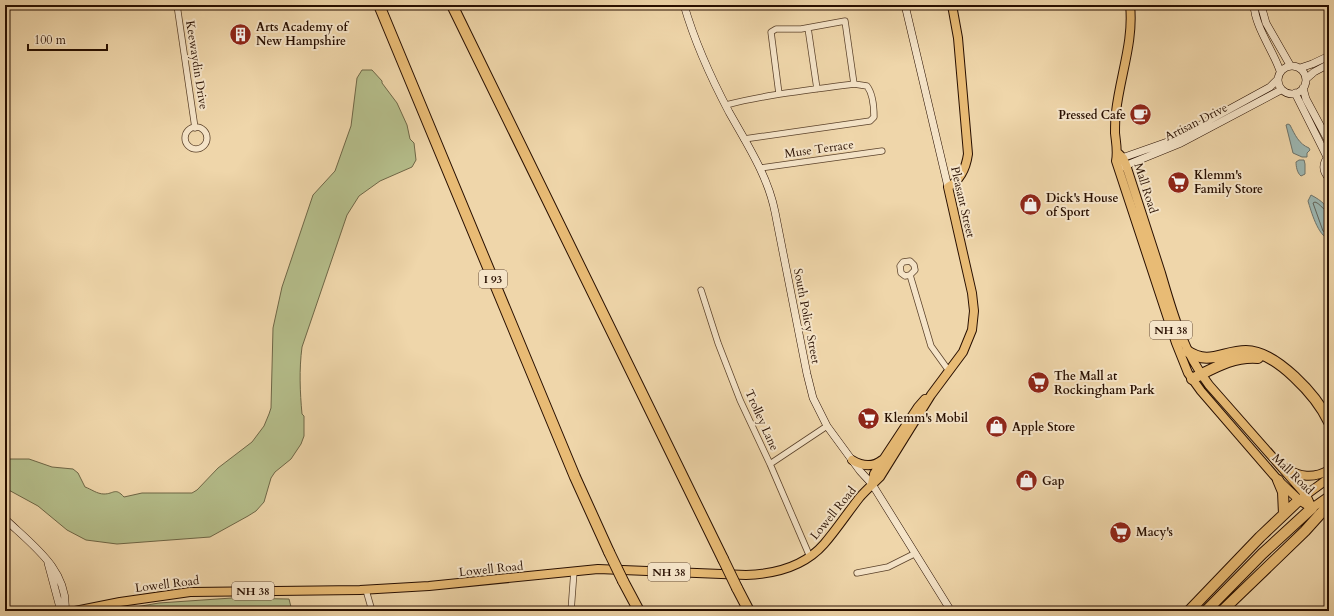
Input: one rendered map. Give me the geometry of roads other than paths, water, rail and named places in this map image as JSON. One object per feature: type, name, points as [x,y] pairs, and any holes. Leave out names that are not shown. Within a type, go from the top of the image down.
[{"type":"highway","points":[[372,5],[413,90]]},
{"type":"highway","name":"I 93","points":[[379,5],[413,90],[491,272],[575,478],[609,552],[639,611]]},
{"type":"highway","points":[[452,5],[749,611]]},
{"type":"highway","points":[[1187,351],[1196,357],[1205,358],[1234,352],[1250,351],[1272,360],[1291,373],[1318,402],[1329,422]]},
{"type":"highway","points":[[1197,377],[1224,363],[1237,359],[1257,358],[1272,360]]},
{"type":"highway","points":[[1278,480],[1283,492],[1284,514]]},
{"type":"highway","points":[[1190,611],[1260,537],[1302,497]]},
{"type":"highway","points":[[1222,611],[1305,531],[1329,500]]},
{"type":"highway","points":[[1206,611],[1262,554],[1312,508]]},
{"type":"main road","name":"South Policy Street","points":[[684,5],[706,67],[760,168],[773,200],[811,392],[818,411],[852,460],[872,484],[914,554],[951,611]]},
{"type":"main road","name":"Pleasant Street","points":[[872,484],[880,477],[931,395],[963,352],[972,330],[974,311],[972,293],[905,5]]},
{"type":"main road","points":[[948,187],[955,183],[960,176],[966,166],[968,154],[958,38],[952,5]]},
{"type":"main road","name":"Mall Road","points":[[1130,5],[1131,17],[1129,38],[1116,117],[1115,132],[1120,161],[1182,360],[1280,466],[1302,497],[1312,508]]},
{"type":"main road","points":[[1254,5],[1257,20],[1276,58],[1280,71]]},
{"type":"main road","points":[[1261,5],[1266,23],[1284,57],[1290,65]]},
{"type":"main road","points":[[1300,68],[1329,56]]},
{"type":"main road","points":[[1329,64],[1314,72],[1306,79],[1303,88],[1306,99],[1329,142]]},
{"type":"main road","points":[[1303,88],[1295,94],[1290,94],[1281,90],[1277,80],[1280,71],[1286,66],[1290,65],[1300,68],[1306,79]]},
{"type":"main road","name":"Artisan Drive","points":[[1120,161],[1190,132],[1270,87],[1277,80]]},
{"type":"main road","name":"Artisan Drive","points":[[1120,161],[1181,143],[1281,90]]},
{"type":"main road","points":[[1295,94],[1328,157],[1324,166],[1324,171],[1329,178]]},
{"type":"main road","name":"Mall Road","points":[[1120,161],[1164,282],[1201,391],[1278,480],[1302,497]]},
{"type":"main road","name":"Pleasant Street","points":[[872,484],[874,474],[922,401],[931,395]]},
{"type":"main road","points":[[852,460],[858,464],[868,466],[874,465],[883,460]]},
{"type":"main road","points":[[1280,466],[1295,474],[1308,476],[1314,476],[1329,470]]},
{"type":"main road","points":[[1302,497],[1329,478]]},
{"type":"main road","name":"Lowell Road","points":[[75,611],[120,602],[190,592],[366,590],[453,584],[574,571],[610,569],[754,575],[781,571],[810,557],[824,545],[872,484]]},
{"type":"main road","points":[[1312,508],[1329,496]]},
{"type":"main road","points":[[5,519],[34,545],[46,559],[59,604],[64,611]]},
{"type":"street","name":"Keewaydin Drive","points":[[177,5],[195,128]]},
{"type":"street","points":[[780,94],[771,32],[776,29],[808,28],[845,21],[854,84]]},
{"type":"street","points":[[808,28],[817,89]]},
{"type":"street","points":[[726,105],[754,98],[854,84],[867,86],[870,90],[874,110],[874,118],[870,121],[744,139]]},
{"type":"street","name":"Muse Terrace","points":[[760,168],[882,151]]},
{"type":"street","points":[[910,275],[931,346],[949,371]]},
{"type":"street","name":"Trolley Lane","points":[[701,290],[716,337],[738,394],[810,557]]},
{"type":"street","points":[[770,464],[827,426]]},
{"type":"street","points":[[857,573],[888,567],[914,554]]},
{"type":"street","points":[[571,611],[574,571]]},
{"type":"street","points":[[366,590],[372,611]]},
{"type":"water","points":[[1288,124],[1300,142],[1309,148],[1310,150],[1307,153],[1307,157],[1302,157],[1293,153],[1286,125]]},
{"type":"water","points":[[1299,160],[1304,160],[1305,164],[1305,174],[1301,176],[1296,165],[1296,162]]},
{"type":"water","points":[[1311,195],[1324,204],[1329,212],[1329,239],[1325,237],[1318,228],[1311,211],[1308,201]]},
{"type":"place","name":"Arts Academy of New Hampshire","points":[[240,34]]},
{"type":"place","name":"Pressed Cafe","points":[[1141,115]]},
{"type":"place","name":"Klemm's Family Store","points":[[1179,182]]},
{"type":"place","name":"Dick's House of Sport","points":[[1031,205]]},
{"type":"place","name":"The Mall at Rockingham Park","points":[[1038,383]]},
{"type":"place","name":"Klemm's Mobil","points":[[868,418]]},
{"type":"place","name":"Apple Store","points":[[996,427]]},
{"type":"place","name":"Gap","points":[[1027,481]]},
{"type":"place","name":"Macy's","points":[[1121,532]]}]
